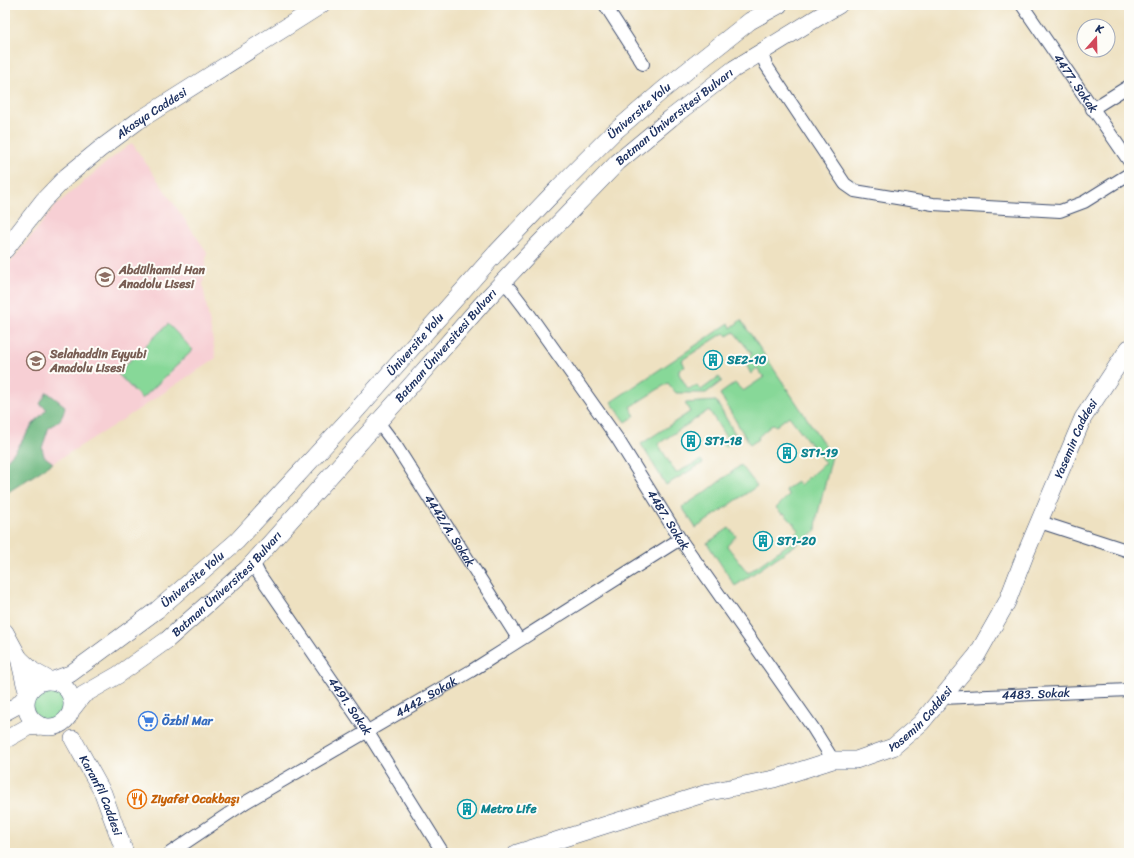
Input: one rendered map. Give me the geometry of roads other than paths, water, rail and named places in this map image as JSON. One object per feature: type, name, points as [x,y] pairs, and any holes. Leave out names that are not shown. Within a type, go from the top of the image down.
[{"type":"main road","name":"Akasya Caddesi","points":[[5,250],[43,201],[67,176],[100,149],[138,121],[321,5]]},
{"type":"main road","name":"Üniversite Yolu","points":[[51,681],[70,674],[157,610],[237,541],[348,420],[496,254],[560,186],[612,134],[663,90],[750,21],[779,5]]},
{"type":"main road","name":"Batman Üniversitesi Bulvarı","points":[[71,711],[83,695],[118,675],[167,640],[248,568],[503,282],[618,162],[670,118],[734,69],[839,5]]},
{"type":"main road","name":"Yasemin Caddesi","points":[[517,853],[710,792],[774,779],[833,760],[856,760],[893,747],[921,723],[977,655],[1007,602],[1025,555],[1083,418],[1129,348]]},
{"type":"main road","points":[[5,632],[19,658],[28,694],[26,703],[30,718],[36,723],[56,729],[73,739]]},
{"type":"main road","points":[[19,658],[33,671],[51,681]]},
{"type":"main road","points":[[5,712],[18,704],[37,684],[44,681],[58,682],[65,686],[70,692],[72,700],[70,729],[73,739]]},
{"type":"main road","points":[[5,740],[28,727],[47,727],[59,725],[65,721],[71,711]]},
{"type":"main road","name":"Karanfil Caddesi","points":[[73,739],[103,793],[125,853]]},
{"type":"street","points":[[605,5],[643,64]]},
{"type":"street","name":"4477. Sokak","points":[[1022,5],[1129,161]]},
{"type":"street","points":[[761,52],[766,65],[845,184],[855,191],[933,204],[1060,211],[1084,202],[1129,174]]},
{"type":"street","points":[[1092,109],[1129,86]]},
{"type":"street","name":"4487. Sokak","points":[[503,282],[511,290],[617,438],[680,540],[813,728],[833,760]]},
{"type":"street","name":"4442/A. Sokak","points":[[378,422],[396,446],[519,640]]},
{"type":"street","points":[[1040,522],[1129,551]]},
{"type":"street","name":"4442. Sokak","points":[[170,853],[246,802],[472,670],[680,540]]},
{"type":"street","name":"4491. Sokak","points":[[253,562],[259,574],[367,731],[443,853]]},
{"type":"street","name":"4483. Sokak","points":[[942,698],[1129,690]]},
{"type":"place","name":"Abdülhamid Han Anadolu Lisesi","points":[[105,277]]},
{"type":"place","name":"SE2-10","points":[[713,360]]},
{"type":"place","name":"Selahaddin Eyyubi Anadolu Lisesi","points":[[36,361]]},
{"type":"place","name":"ST1-18","points":[[691,441]]},
{"type":"place","name":"ST1-19","points":[[787,453]]},
{"type":"place","name":"ST1-20","points":[[763,541]]},
{"type":"place","name":"Özbil Mar","points":[[148,721]]},
{"type":"place","name":"Ziyafet Ocakbaşı","points":[[137,799]]},
{"type":"place","name":"Metro Life","points":[[467,809]]}]
